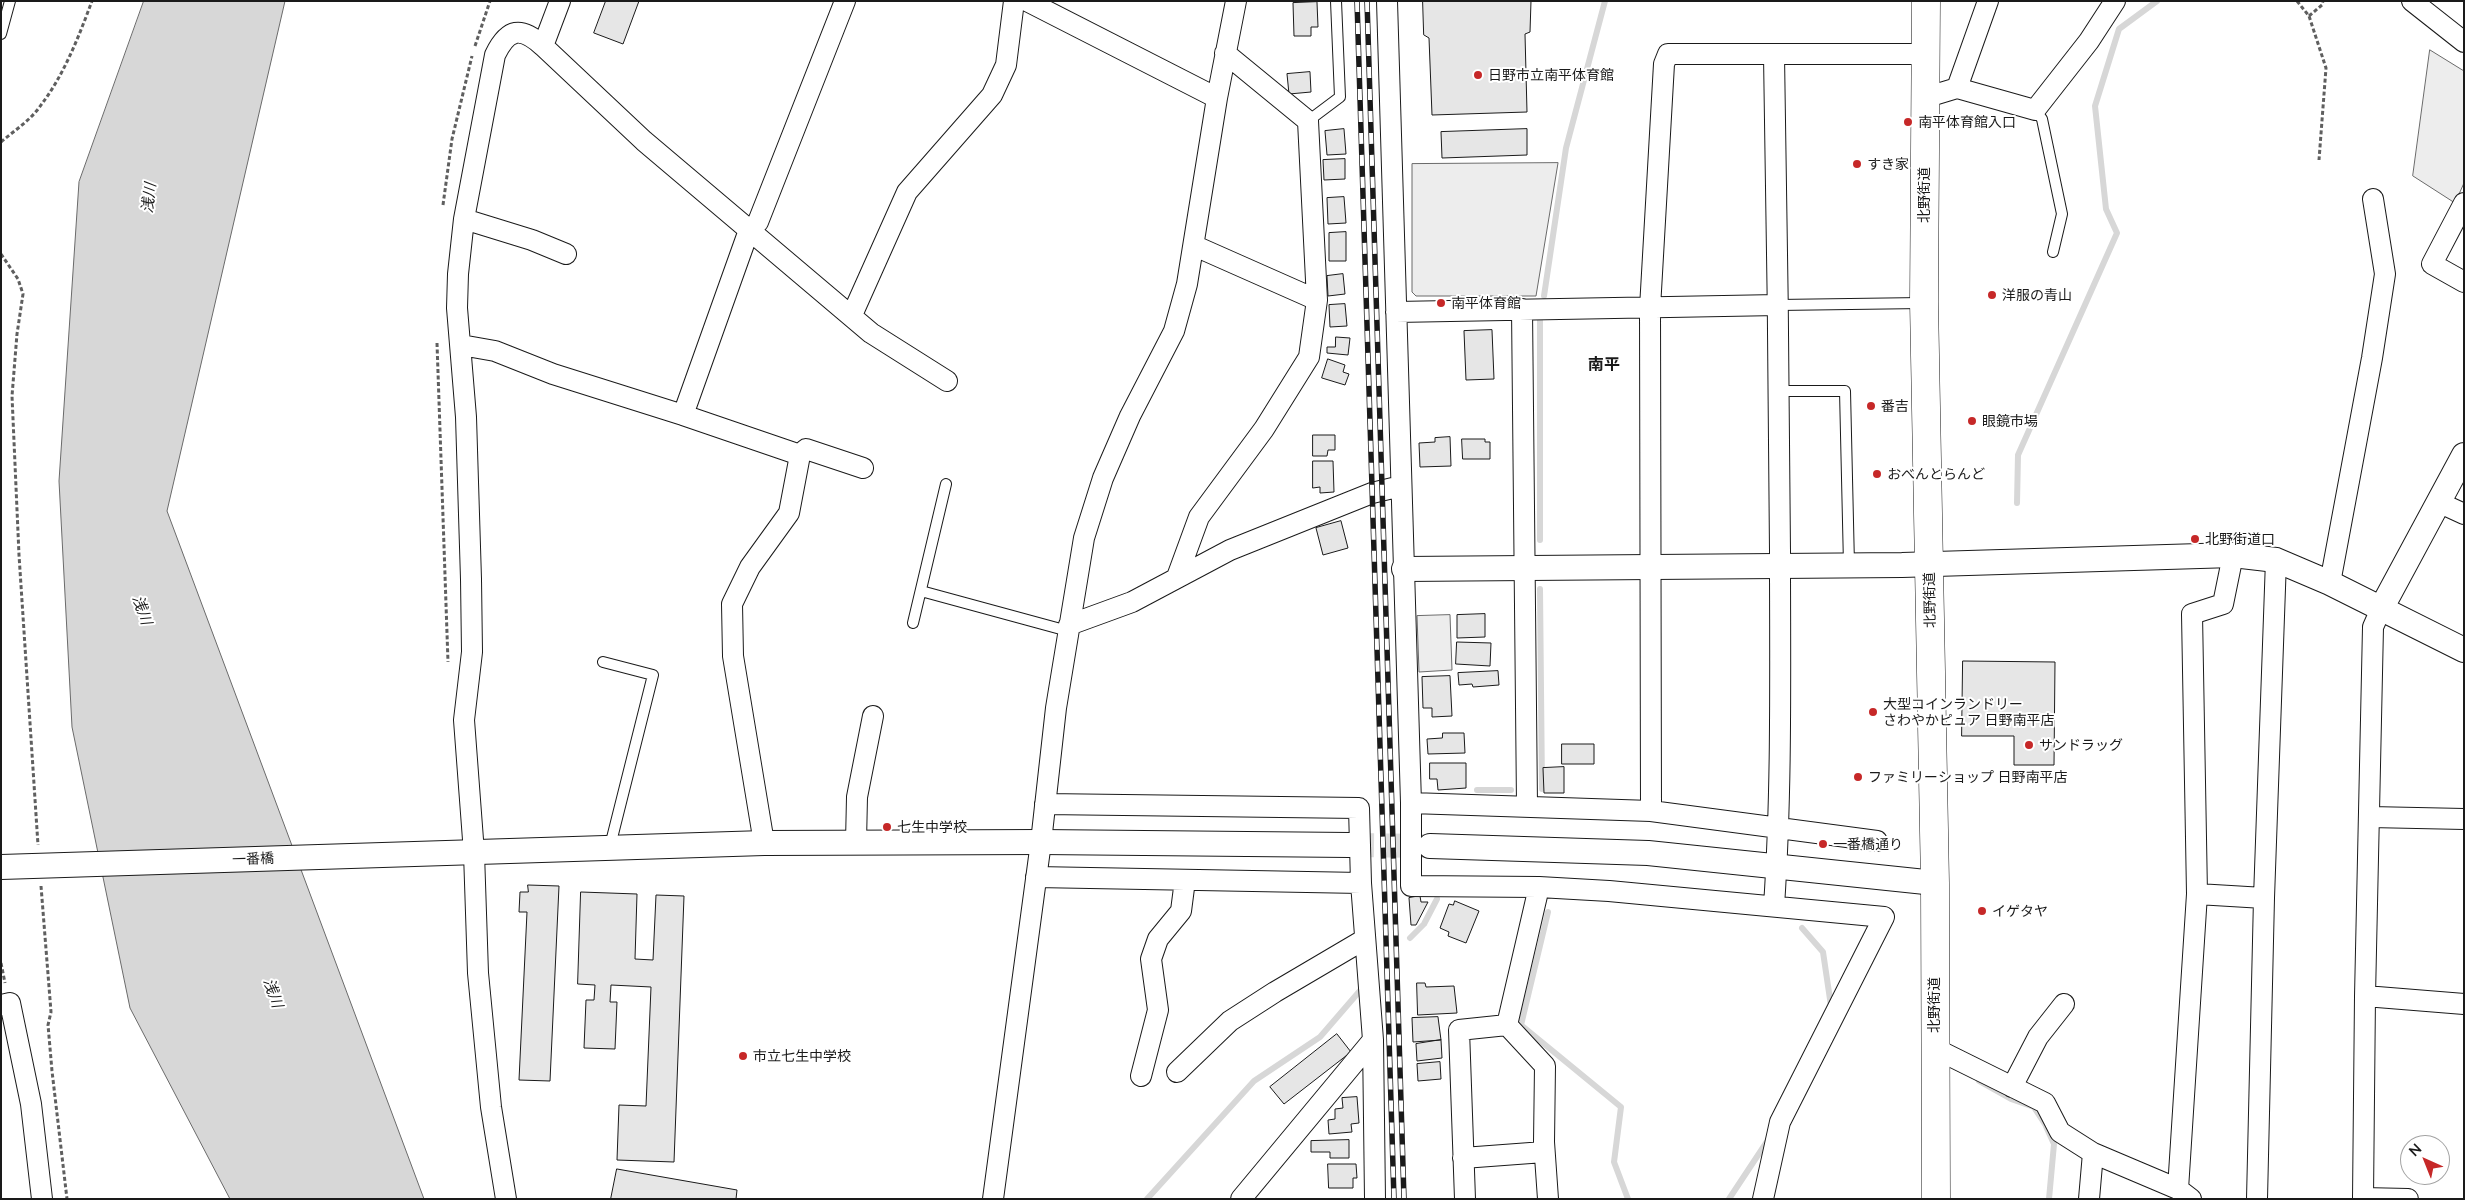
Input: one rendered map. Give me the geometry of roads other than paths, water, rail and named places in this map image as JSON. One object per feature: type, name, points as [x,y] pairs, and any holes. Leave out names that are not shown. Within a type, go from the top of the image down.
[{"type":"main road","name":"北野街道","points":[[1926,1],[1924,302],[1934,883],[1936,1199]]},
{"type":"street","points":[[543,46],[560,1]]},
{"type":"street","points":[[683,415],[749,230],[758,222],[845,1]]},
{"type":"street","points":[[852,315],[907,192],[992,96],[1006,65],[1014,1]]},
{"type":"street","points":[[1027,1],[1217,98]]},
{"type":"street","points":[[993,1199],[1069,628],[1084,538],[1102,478],[1130,416],[1174,331],[1195,246],[1217,98],[1236,1]]},
{"type":"street","points":[[1387,1],[1411,803],[1411,886],[1539,887],[1609,891],[1884,917],[1780,1122],[1763,1199]]},
{"type":"street","points":[[1957,88],[1988,1]]},
{"type":"street","points":[[1924,98],[1957,88],[2035,110],[2089,41],[2115,1]]},
{"type":"street","points":[[2412,1],[2464,42]]},
{"type":"street","points":[[506,1199],[491,1107],[464,853],[464,720],[472,652],[472,606],[466,426],[457,291],[464,219],[496,55],[507,36],[520,31],[533,37],[644,141],[852,315],[870,333],[947,380]]},
{"type":"street","points":[[1177,577],[1199,517],[1264,429],[1309,357],[1317,300],[1308,121],[1225,54]]},
{"type":"street","points":[[1651,812],[1650,308],[1664,64],[1668,54],[1925,54]]},
{"type":"street","points":[[1774,55],[1780,390],[1779,828],[1774,906]]},
{"type":"street","points":[[2330,583],[2372,358],[2385,274],[2373,199]]},
{"type":"street","points":[[2464,203],[2432,264],[2464,282]]},
{"type":"street","points":[[464,219],[532,240],[566,254]]},
{"type":"street","points":[[1195,246],[1317,300]]},
{"type":"street","points":[[1396,312],[1778,305]]},
{"type":"street","points":[[1522,309],[1527,805]]},
{"type":"street","points":[[461,345],[495,351],[553,374],[683,415],[800,455]]},
{"type":"street","points":[[764,843],[733,656],[732,604],[750,567],[789,513],[800,455],[806,449],[863,468]]},
{"type":"street","points":[[2408,1199],[2363,1198],[2364,996],[2370,817],[2373,627],[2464,454]]},
{"type":"street","points":[[1069,628],[1132,602],[1230,550],[1377,492],[1402,486]]},
{"type":"street","points":[[2438,502],[2464,514]]},
{"type":"street","points":[[1934,1048],[2045,1103],[2060,1132],[2093,1153],[2185,1194],[2197,894],[2192,614],[2223,604],[2233,554]]},
{"type":"street","points":[[1404,569],[1929,564],[2233,554],[2276,560],[2330,583],[2464,650]]},
{"type":"street","points":[[2257,1199],[2264,898],[2276,560]]},
{"type":"street","points":[[856,842],[857,797],[873,716]]},
{"type":"street","points":[[1411,803],[1527,805],[1651,812],[1877,841]]},
{"type":"street","points":[[1045,804],[1359,808],[1361,883],[1373,1040],[1375,1199]]},
{"type":"street","points":[[2370,817],[2464,818]]},
{"type":"street","name":"一番橋","points":[[1,867],[464,853],[610,846],[764,843],[1041,842],[1350,845]]},
{"type":"street","points":[[1430,846],[1648,853],[1934,883]]},
{"type":"street","points":[[1036,877],[1361,883]]},
{"type":"street","points":[[1141,1076],[1158,1010],[1151,959],[1158,939],[1180,911],[1185,880]]},
{"type":"street","points":[[1507,1025],[1539,887]]},
{"type":"street","points":[[2197,894],[2264,898]]},
{"type":"street","points":[[1177,1072],[1230,1021],[1365,939]]},
{"type":"street","points":[[2364,996],[2464,1004]]},
{"type":"street","points":[[1,1005],[10,1003],[31,1104],[42,1199]]},
{"type":"street","points":[[2012,1087],[2038,1037],[2064,1004]]},
{"type":"street","points":[[1507,1025],[1545,1066],[1544,1152],[1548,1199]]},
{"type":"street","points":[[1464,1199],[1459,1030],[1507,1025]]},
{"type":"street","points":[[1241,1199],[1373,1040]]},
{"type":"street","points":[[1463,1158],[1544,1152]]},
{"type":"street","points":[[2089,1199],[2093,1153]]},
{"type":"lane","points":[[1,34],[10,1]]},
{"type":"lane","points":[[1308,121],[1340,97],[1336,1]]},
{"type":"lane","points":[[2035,110],[2042,119],[2062,214],[2053,252]]},
{"type":"lane","points":[[1778,305],[1924,302]]},
{"type":"lane","points":[[1780,390],[1845,391],[1849,565]]},
{"type":"lane","points":[[913,623],[946,484]]},
{"type":"lane","points":[[921,591],[1069,628]]},
{"type":"lane","points":[[603,662],[653,675],[610,846]]},
{"type":"water","name":"浅川","points":[[144,1],[285,1],[167,511],[424,1199],[230,1199],[130,1008],[72,727],[59,481],[79,182]]},
{"type":"waterway","points":[[1544,296],[1566,148],[1605,1]]},
{"type":"waterway","points":[[2017,503],[2018,455],[2117,233],[2106,209],[2095,106],[2119,29],[2157,1]]},
{"type":"waterway","points":[[1540,319],[1540,540]]},
{"type":"waterway","points":[[1540,589],[1542,789]]},
{"type":"waterway","points":[[1477,790],[1511,790]]},
{"type":"waterway","points":[[1410,938],[1424,924],[1437,899]]},
{"type":"waterway","points":[[1548,912],[1521,1025],[1621,1107],[1614,1162],[1628,1199]]},
{"type":"waterway","points":[[1802,928],[1823,952],[1831,1006]]},
{"type":"waterway","points":[[1147,1199],[1254,1081],[1320,1037],[1364,986]]},
{"type":"waterway","points":[[1979,1081],[2011,1099],[2034,1107],[2045,1124],[2054,1144],[2049,1199]]},
{"type":"waterway","points":[[1729,1199],[1768,1140]]},
{"type":"tunnel","points":[[1350,845],[1430,846]]},
{"type":"railway","points":[[1357,1],[1394,1199]]},
{"type":"railway","points":[[1367,1],[1404,1199]]},
{"type":"place","name":"日野市立南平体育館","points":[[1478,75]]},
{"type":"place","name":"南平体育館入口","points":[[1908,122]]},
{"type":"place","name":"すき家","points":[[1857,164]]},
{"type":"place","name":"洋服の青山","points":[[1992,295]]},
{"type":"place","name":"南平体育館","points":[[1441,303]]},
{"type":"place","name":"番吉","points":[[1871,406]]},
{"type":"place","name":"眼鏡市場","points":[[1972,421]]},
{"type":"place","name":"おべんとらんど","points":[[1877,474]]},
{"type":"place","name":"北野街道口","points":[[2195,539]]},
{"type":"place","name":"大型コインランドリー さわやかピュア 日野南平店","points":[[1873,712]]},
{"type":"place","name":"サンドラッグ","points":[[2029,745]]},
{"type":"place","name":"ファミリーショップ 日野南平店","points":[[1858,777]]},
{"type":"place","name":"七生中学校","points":[[887,827]]},
{"type":"place","name":"一番橋通り","points":[[1823,844]]},
{"type":"place","name":"イゲタヤ","points":[[1982,911]]},
{"type":"place","name":"市立七生中学校","points":[[743,1056]]},
{"type":"district","name":"南平","points":[[1604,365]]}]
